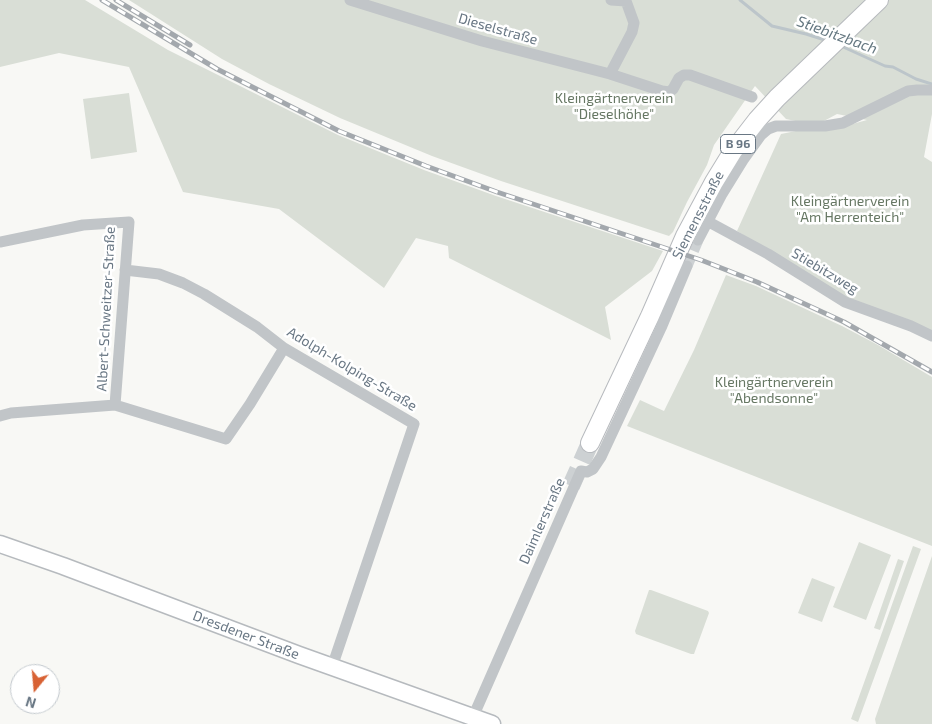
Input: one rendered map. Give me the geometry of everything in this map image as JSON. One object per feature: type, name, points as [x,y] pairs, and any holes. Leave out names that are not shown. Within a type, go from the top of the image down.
[{"type":"main road","name":"Siemensstraße","points":[[590,443],[650,316],[685,236],[733,151],[757,120],[810,65],[879,0]]},
{"type":"main road","name":"Dresdener Straße","points":[[0,544],[492,724]]},
{"type":"street","name":"Dieselstraße","points":[[350,0],[482,41],[610,74],[662,91],[669,92],[673,89],[679,78],[684,75],[690,75],[752,97]]},
{"type":"street","points":[[610,0],[626,1],[634,23],[632,32],[610,74]]},
{"type":"street","points":[[698,240],[743,160],[760,135],[768,129],[776,126],[825,126],[842,123],[908,92],[932,90]]},
{"type":"street","name":"Stiebitzweg","points":[[707,221],[768,254],[845,302],[911,326],[932,336]]},
{"type":"street","name":"Albert-Schweitzer-Straße","points":[[0,242],[83,225],[129,222],[115,405]]},
{"type":"street","name":"Daimlerstraße","points":[[473,717],[581,471],[587,472],[593,469],[602,457],[661,328],[686,266]]},
{"type":"street","name":"Adolph-Kolping-Straße","points":[[125,270],[159,274],[183,283],[204,294],[257,326],[284,348],[414,424],[332,667]]},
{"type":"street","points":[[0,416],[11,413],[115,405],[226,439],[284,348]]},
{"type":"green space","points":[[0,0],[85,0],[168,50],[338,135],[424,170],[496,196],[663,251],[652,271],[605,307],[611,340],[449,258],[448,246],[416,238],[384,288],[279,209],[183,192],[129,67],[59,53],[0,67]]},
{"type":"green space","name":"Kleingärtnerverein \"Dieselhöhe\"","points":[[129,0],[932,0],[932,114],[924,157],[932,162],[932,334],[852,303],[737,231],[781,134],[796,131],[827,131],[867,120],[837,114],[824,121],[805,123],[786,119],[755,86],[714,145],[707,165],[673,232],[669,236],[501,181],[432,156],[340,118],[222,59]]},
{"type":"green space","points":[[129,93],[137,152],[91,159],[83,99]]},
{"type":"green space","name":"Kleingärtnerverein \"Abendsonne\"","points":[[726,275],[756,286],[842,326],[932,377],[932,546],[627,426],[640,400],[664,411],[694,350]]},
{"type":"green space","points":[[859,542],[891,555],[866,620],[833,607]]},
{"type":"green space","points":[[913,546],[921,549],[858,722],[851,719]]},
{"type":"green space","points":[[932,556],[932,724],[876,724],[875,719]]},
{"type":"green space","points":[[898,559],[904,561],[880,630],[874,628]]},
{"type":"green space","points":[[812,578],[835,587],[822,622],[798,613]]},
{"type":"green space","points":[[649,590],[708,611],[709,613],[694,654],[636,634],[635,631]]},
{"type":"waterway","name":"Stiebitzbach","points":[[740,0],[772,26],[828,41]]},
{"type":"waterway","name":"Stiebitzbach","points":[[841,46],[885,66],[893,67],[916,79],[932,84]]},
{"type":"tunnel","points":[[687,266],[698,240]]},
{"type":"tunnel","points":[[571,486],[590,443]]},
{"type":"railway","points":[[102,0],[217,69],[339,131],[497,192],[701,260],[757,282],[844,322],[932,372]]},
{"type":"railway","points":[[116,0],[190,45]]},
{"type":"park label","name":"Kleingärtnerverein \"Am Herrenteich\"","points":[[850,210]]}]
